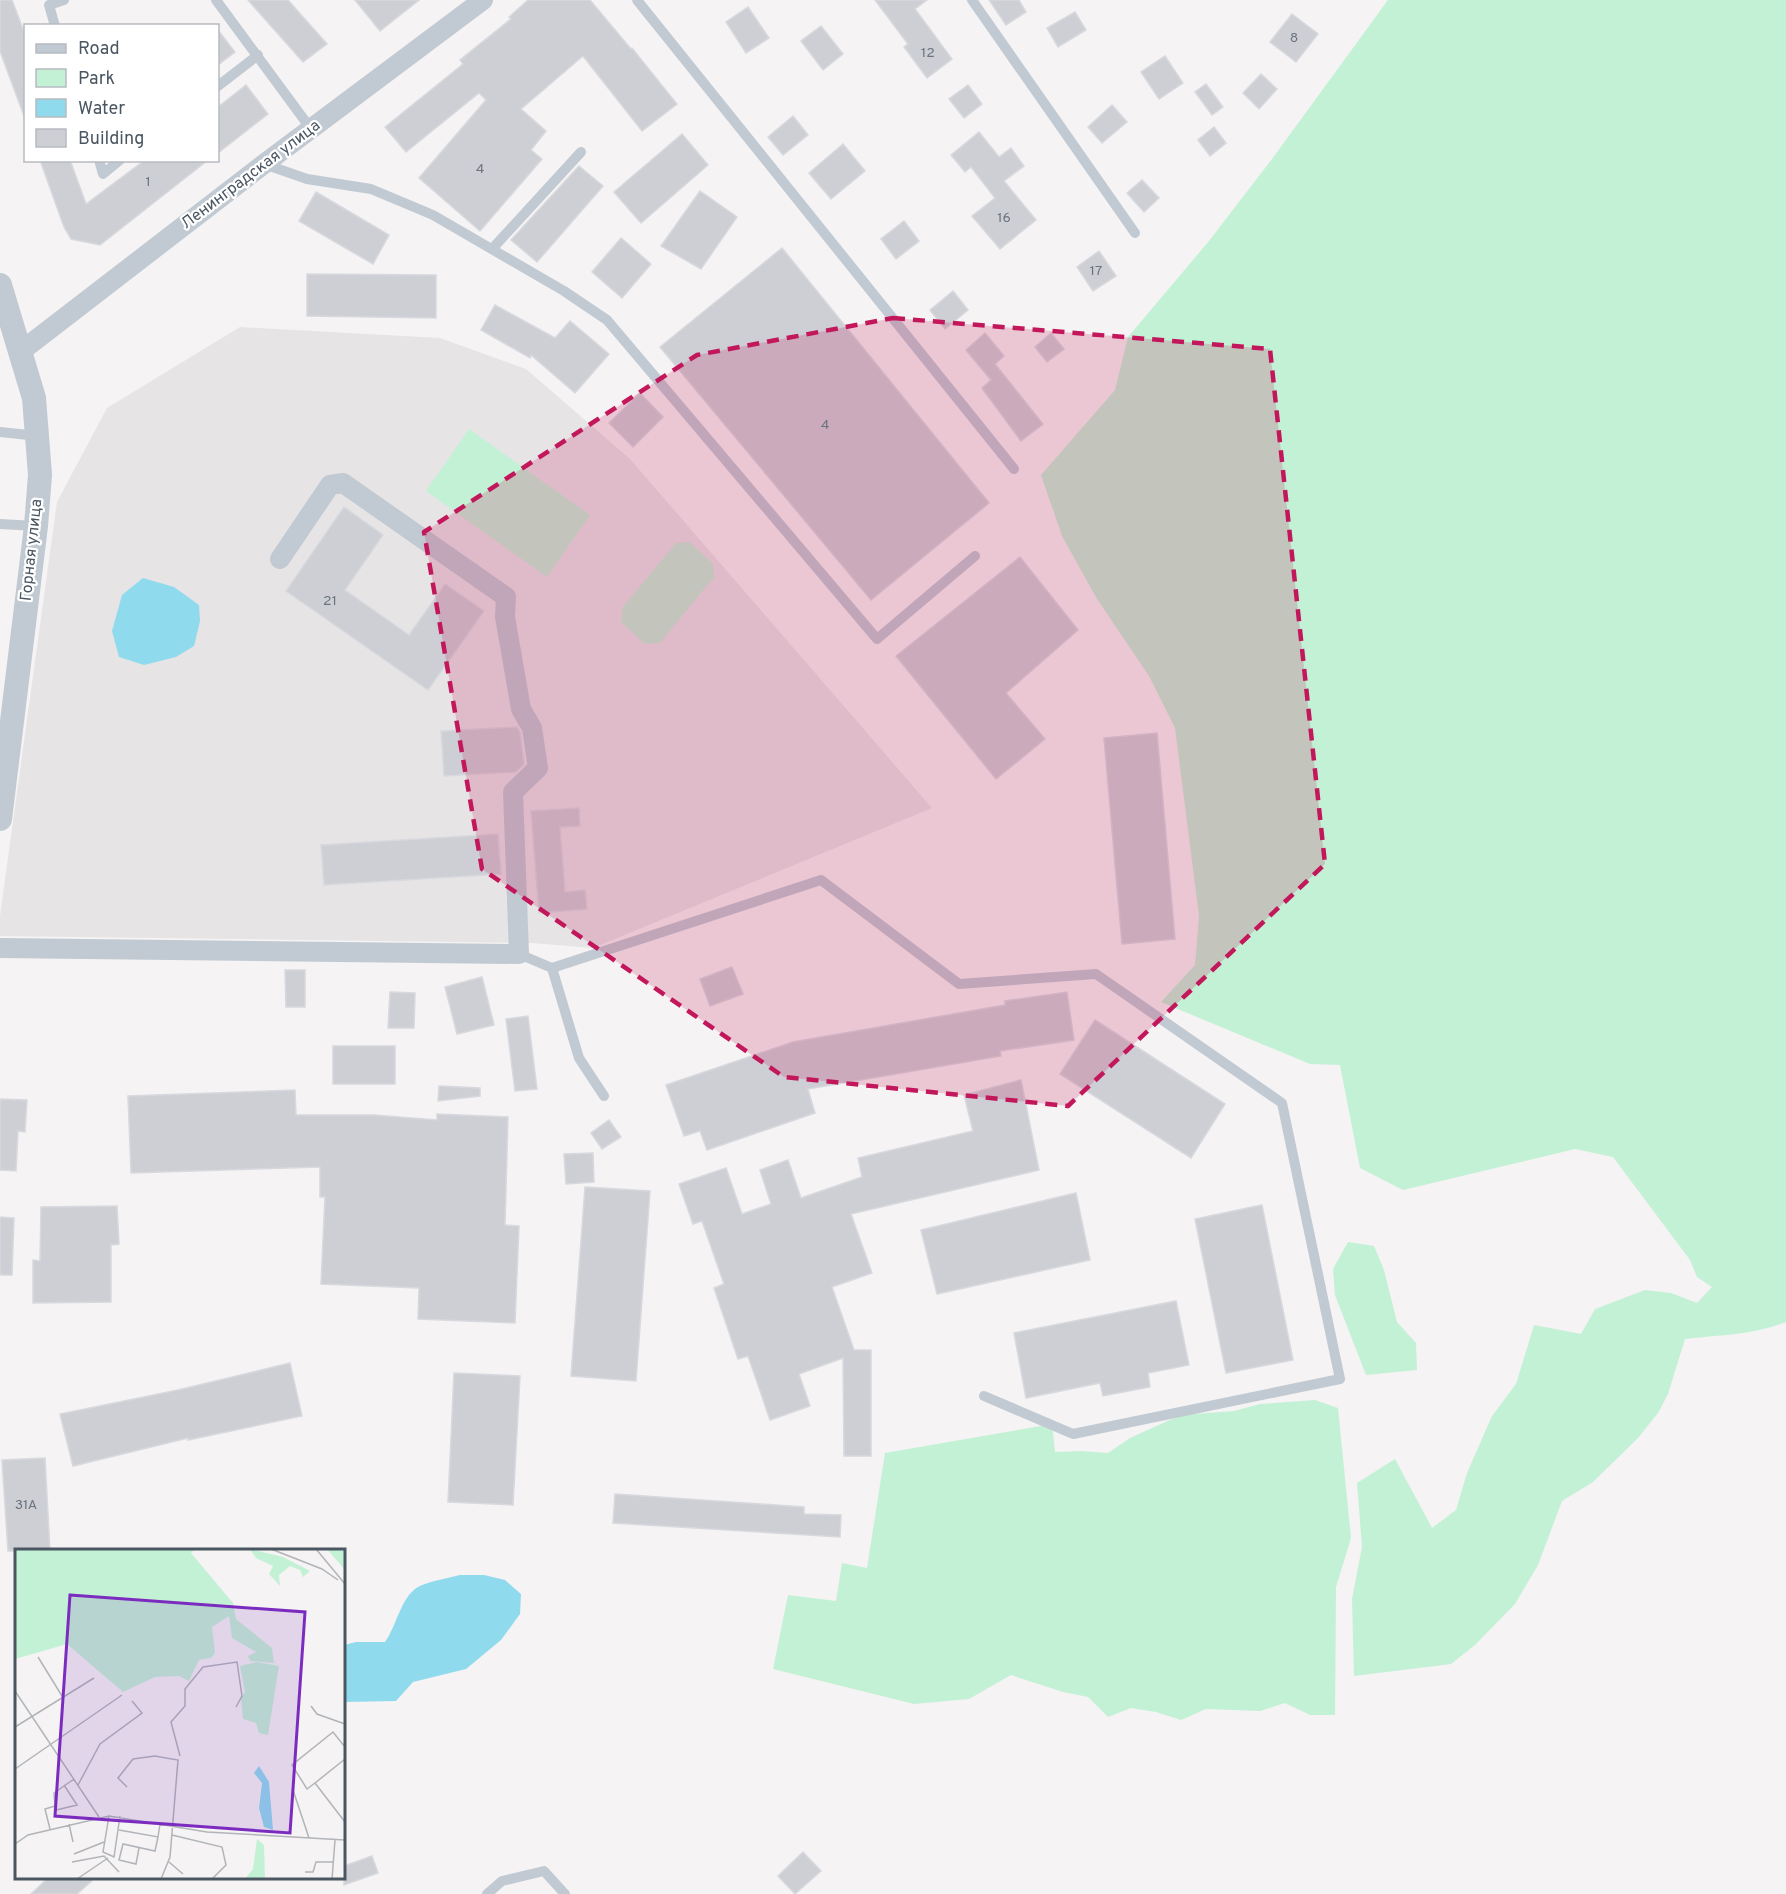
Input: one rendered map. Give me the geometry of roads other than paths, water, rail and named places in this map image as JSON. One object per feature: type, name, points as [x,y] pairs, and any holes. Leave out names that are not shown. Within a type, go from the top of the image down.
[{"type":"street","name":"Ленинградская улица","points":[[20,352],[264,164],[483,0]]},
{"type":"street","name":"Горная улица","points":[[0,819],[36,526],[40,475],[34,398],[1,294]]},
{"type":"street","points":[[0,948],[519,954],[513,792],[538,768],[532,728],[521,709],[505,617],[506,597],[343,483],[330,485],[280,559]]},
{"type":"lane","points":[[54,24],[49,5],[64,0]]},
{"type":"lane","points":[[216,0],[311,129]]},
{"type":"lane","points":[[637,0],[1014,469]]},
{"type":"lane","points":[[972,0],[1135,233]]},
{"type":"lane","points":[[219,85],[258,55]]},
{"type":"lane","points":[[493,248],[581,152]]},
{"type":"lane","points":[[100,162],[103,174],[118,162]]},
{"type":"lane","points":[[264,164],[307,179],[371,189],[433,215],[493,248],[607,320],[878,639],[975,556]]},
{"type":"lane","points":[[0,432],[38,436]]},
{"type":"lane","points":[[0,524],[36,526]]},
{"type":"lane","points":[[519,954],[552,968],[820,880],[958,984],[1096,974],[1282,1103],[1340,1379],[1073,1434],[984,1396]]},
{"type":"lane","points":[[552,968],[579,1058],[604,1096]]},
{"type":"lane","points":[[488,1894],[502,1881],[544,1871],[565,1894]]},
{"type":"water","points":[[143,578],[174,587],[199,605],[200,621],[194,646],[176,657],[144,665],[119,657],[112,631],[122,595]]},
{"type":"water","points":[[460,1575],[484,1575],[505,1580],[521,1594],[520,1614],[501,1640],[466,1669],[413,1682],[396,1701],[345,1702],[345,1645],[356,1642],[385,1642],[410,1594],[430,1582]]}]
